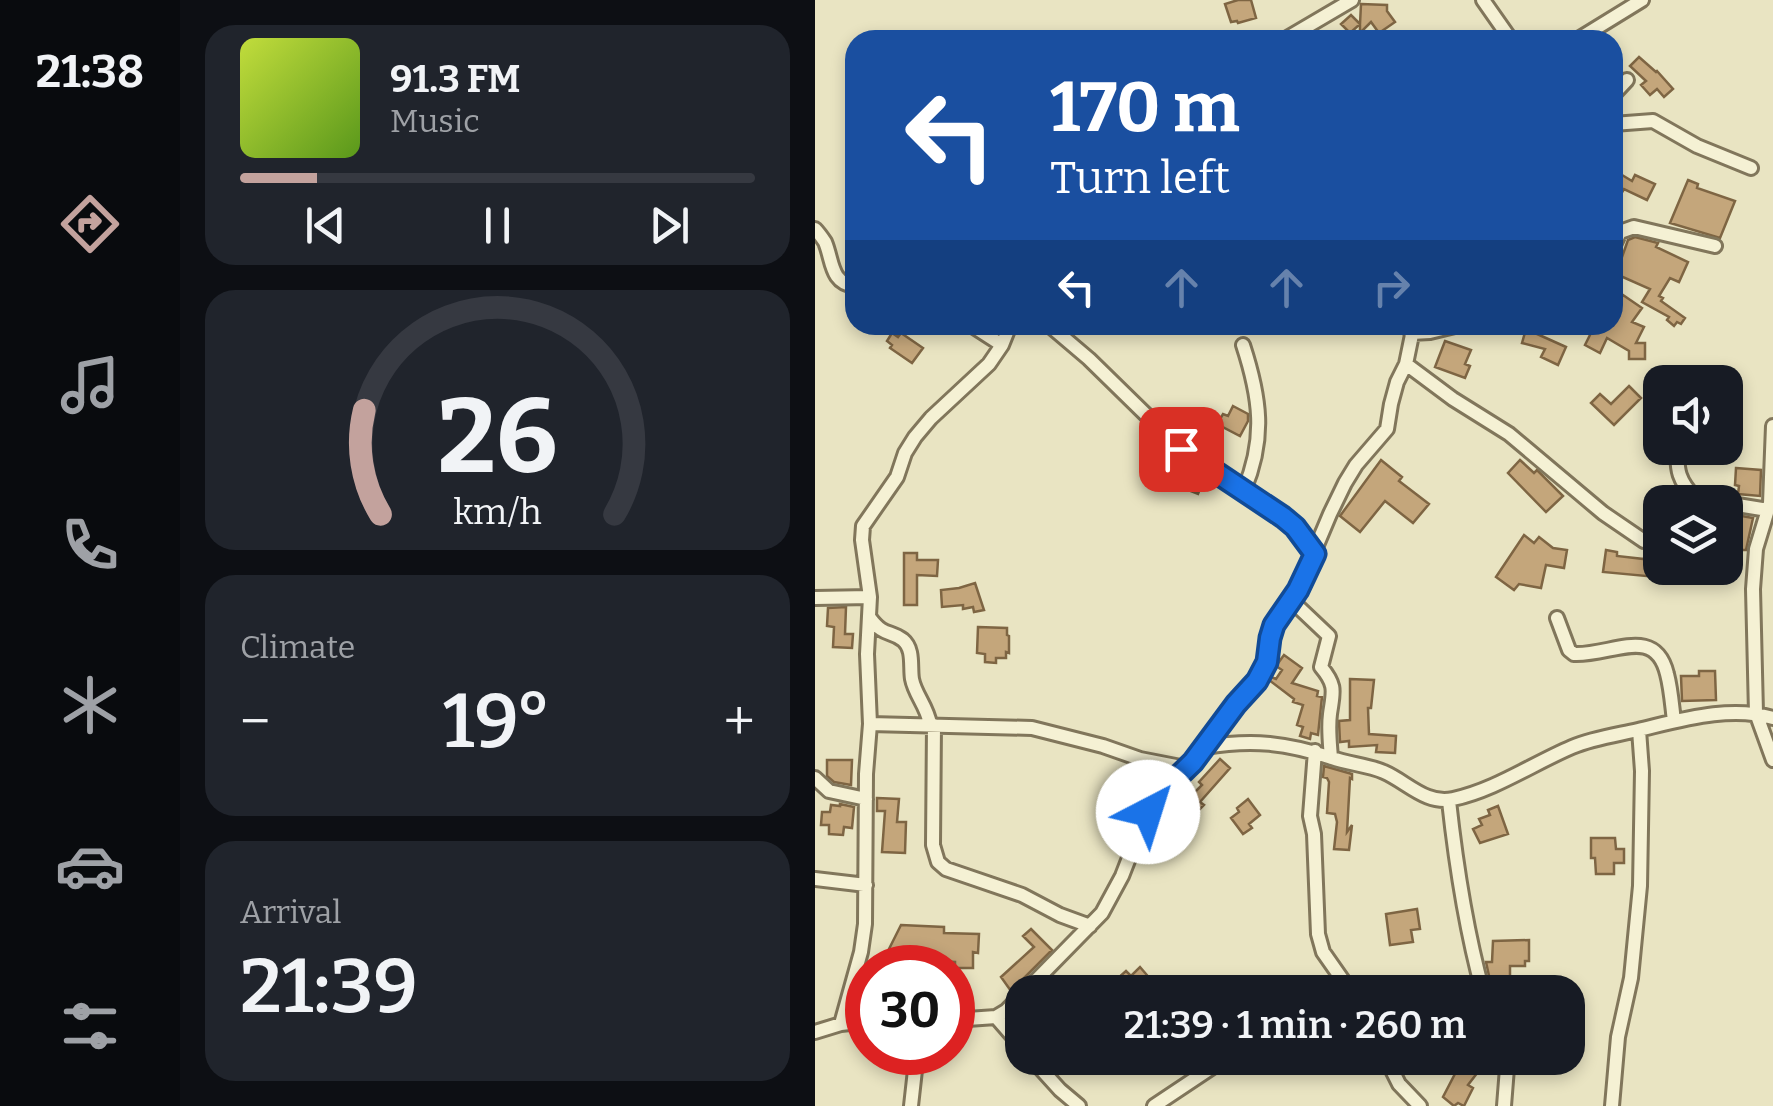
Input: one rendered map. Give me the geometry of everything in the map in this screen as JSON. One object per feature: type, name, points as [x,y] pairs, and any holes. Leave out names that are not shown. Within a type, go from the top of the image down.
[{"type":"street","points":[[1301,30],[1352,0]]},
{"type":"street","points":[[1483,0],[1504,30]]},
{"type":"street","points":[[1593,30],[1642,0]]},
{"type":"street","points":[[1623,85],[1627,80]]},
{"type":"street","points":[[1623,123],[1653,121],[1697,146],[1751,168]]},
{"type":"street","points":[[1623,231],[1634,227],[1715,246]]},
{"type":"street","points":[[815,229],[825,243],[838,279],[845,284]]},
{"type":"street","points":[[988,335],[1003,344]]},
{"type":"street","points":[[841,1024],[861,952],[866,885],[870,597],[863,526],[897,477],[915,437],[989,364],[1006,335]]},
{"type":"street","points":[[1061,335],[1181,449],[1295,527],[1315,554]]},
{"type":"street","points":[[975,1018],[996,1017],[1102,913],[1158,796],[1205,747],[1264,670],[1274,625],[1292,601],[1345,483],[1387,429],[1412,335]]},
{"type":"street","points":[[1243,345],[1260,410],[1255,466],[1244,490]]},
{"type":"street","points":[[1406,364],[1509,434],[1643,540]]},
{"type":"street","points":[[1773,426],[1770,503],[1756,549],[1753,590],[1756,713],[1773,760]]},
{"type":"street","points":[[1743,506],[1768,510]]},
{"type":"street","points":[[815,598],[870,597]]},
{"type":"street","points":[[1292,601],[1329,636],[1321,667],[1332,685],[1331,758]]},
{"type":"street","points":[[870,618],[879,629],[902,640],[907,647],[913,684],[932,725],[933,845],[937,862],[1090,926]]},
{"type":"street","points":[[1557,618],[1574,654],[1641,645],[1655,648],[1667,672],[1674,720]]},
{"type":"street","points":[[1205,747],[1269,742],[1315,751],[1381,771],[1423,795],[1449,800],[1492,786],[1577,744],[1702,716],[1756,713],[1773,718]]},
{"type":"street","points":[[870,724],[1032,728],[1186,768]]},
{"type":"street","points":[[1612,1106],[1637,918],[1639,730]]},
{"type":"street","points":[[1315,751],[1310,816],[1319,942],[1339,975]]},
{"type":"street","points":[[815,778],[829,791],[866,799]]},
{"type":"street","points":[[1449,800],[1454,848],[1478,975]]},
{"type":"street","points":[[815,879],[866,885]]},
{"type":"street","points":[[996,1017],[1005,1027]]},
{"type":"street","points":[[815,1032],[845,1024]]},
{"type":"street","points":[[911,1106],[914,1075]]},
{"type":"street","points":[[1047,1075],[1079,1106]]},
{"type":"street","points":[[1154,1106],[1200,1075]]},
{"type":"street","points":[[1394,1075],[1420,1106]]},
{"type":"street","points":[[1503,1106],[1506,1075]]},
{"type":"building","points":[[1251,0],[1256,18],[1231,22],[1225,4]]},
{"type":"building","points":[[1361,4],[1387,5],[1395,22],[1377,30],[1371,22],[1360,30]]},
{"type":"building","points":[[1351,15],[1360,24],[1347,30],[1341,24]]},
{"type":"building","points":[[1639,57],[1673,89],[1664,97],[1657,89],[1650,95],[1641,85],[1646,81],[1630,66]]},
{"type":"building","points":[[1635,175],[1655,184],[1647,200],[1624,189],[1623,176],[1632,181]]},
{"type":"building","points":[[1688,180],[1698,184],[1697,188],[1735,201],[1720,238],[1670,223]]},
{"type":"building","points":[[1635,237],[1658,243],[1656,247],[1688,262],[1679,282],[1670,278],[1659,296],[1685,318],[1681,324],[1677,322],[1674,326],[1667,320],[1669,317],[1642,302],[1650,289],[1623,277],[1623,254],[1628,240]]},
{"type":"building","points":[[1623,295],[1642,308],[1632,322],[1644,327],[1636,343],[1645,343],[1645,359],[1629,359],[1629,351],[1607,338],[1600,353],[1585,345],[1590,335],[1623,335]]},
{"type":"building","points":[[891,335],[904,335],[923,348],[912,363],[890,348],[892,345],[887,341]]},
{"type":"building","points":[[1524,335],[1539,335],[1566,347],[1558,365],[1541,357],[1545,349],[1522,343]]},
{"type":"building","points":[[1445,341],[1471,350],[1465,378],[1435,367]]},
{"type":"building","points":[[1629,386],[1641,398],[1614,425],[1591,403],[1600,394],[1611,404]]},
{"type":"building","points":[[1233,406],[1248,414],[1240,436],[1217,424]]},
{"type":"building","points":[[1381,460],[1402,477],[1399,481],[1429,504],[1413,523],[1385,501],[1360,532],[1340,516]]},
{"type":"building","points":[[1520,460],[1534,473],[1537,470],[1563,496],[1546,512],[1508,473]]},
{"type":"building","points":[[1181,466],[1205,477],[1198,494],[1173,484]]},
{"type":"building","points":[[1736,468],[1761,470],[1760,496],[1743,494],[1743,485],[1735,485]]},
{"type":"building","points":[[1743,516],[1753,518],[1743,550]]},
{"type":"building","points":[[1524,535],[1534,543],[1539,537],[1553,548],[1567,550],[1564,568],[1546,565],[1541,588],[1519,584],[1514,590],[1496,577]]},
{"type":"building","points":[[1606,550],[1617,552],[1617,556],[1643,559],[1643,576],[1603,572]]},
{"type":"building","points":[[904,553],[917,553],[917,560],[938,560],[937,576],[917,575],[917,605],[904,605]]},
{"type":"building","points":[[975,583],[984,610],[974,612],[973,607],[963,609],[963,605],[942,607],[941,590]]},
{"type":"building","points":[[846,607],[845,634],[853,634],[852,648],[833,647],[834,627],[827,626],[828,608]]},
{"type":"building","points":[[978,627],[1007,628],[1006,658],[996,658],[996,663],[985,662],[985,654],[977,653]]},
{"type":"building","points":[[1284,655],[1302,668],[1292,683],[1318,691],[1317,696],[1322,697],[1318,735],[1311,733],[1310,739],[1300,736],[1303,727],[1297,725],[1303,705],[1293,702],[1269,680],[1276,679],[1282,670],[1276,666]]},
{"type":"building","points":[[1699,671],[1715,671],[1716,700],[1682,701],[1681,676],[1699,676]]},
{"type":"building","points":[[1350,679],[1374,680],[1368,708],[1369,734],[1396,736],[1395,753],[1376,752],[1377,745],[1349,747],[1349,741],[1340,742],[1339,721],[1350,720]]},
{"type":"building","points":[[1220,759],[1230,768],[1191,818],[1184,811],[1191,804],[1187,800]]},
{"type":"building","points":[[827,760],[852,760],[851,785],[834,782],[827,776]]},
{"type":"building","points":[[1324,766],[1352,774],[1349,850],[1334,849],[1337,822],[1335,814],[1327,813],[1329,782],[1323,777]]},
{"type":"building","points":[[877,798],[899,799],[897,822],[906,822],[905,853],[882,852],[885,811],[877,811]]},
{"type":"building","points":[[1248,799],[1260,815],[1243,834],[1231,818]]},
{"type":"building","points":[[831,805],[854,807],[852,828],[844,827],[843,835],[829,834],[829,825],[821,825],[822,812],[830,812]]},
{"type":"building","points":[[1498,806],[1508,834],[1480,843],[1473,829],[1482,825],[1479,819],[1490,815],[1488,810]]},
{"type":"building","points":[[1591,838],[1615,838],[1616,849],[1624,849],[1624,863],[1614,863],[1614,874],[1596,874]]},
{"type":"building","points":[[1417,909],[1420,929],[1411,930],[1413,942],[1390,945],[1386,914]]},
{"type":"building","points":[[901,925],[944,927],[944,933],[979,934],[978,953],[975,945],[891,945]]},
{"type":"building","points":[[1031,929],[1052,950],[1027,975],[1005,975],[1005,983],[1001,977],[1034,947],[1023,936]]},
{"type":"building","points":[[1529,940],[1529,961],[1525,961],[1525,966],[1510,966],[1510,975],[1489,975],[1486,962],[1492,962],[1493,941]]},
{"type":"building","points":[[1454,1075],[1476,1075],[1468,1085],[1473,1088],[1464,1106],[1454,1106],[1443,1097]]},
{"type":"route","points":[[1148,812],[1257,681],[1267,662],[1274,625],[1292,601],[1315,554],[1283,517],[1181,449]]}]
